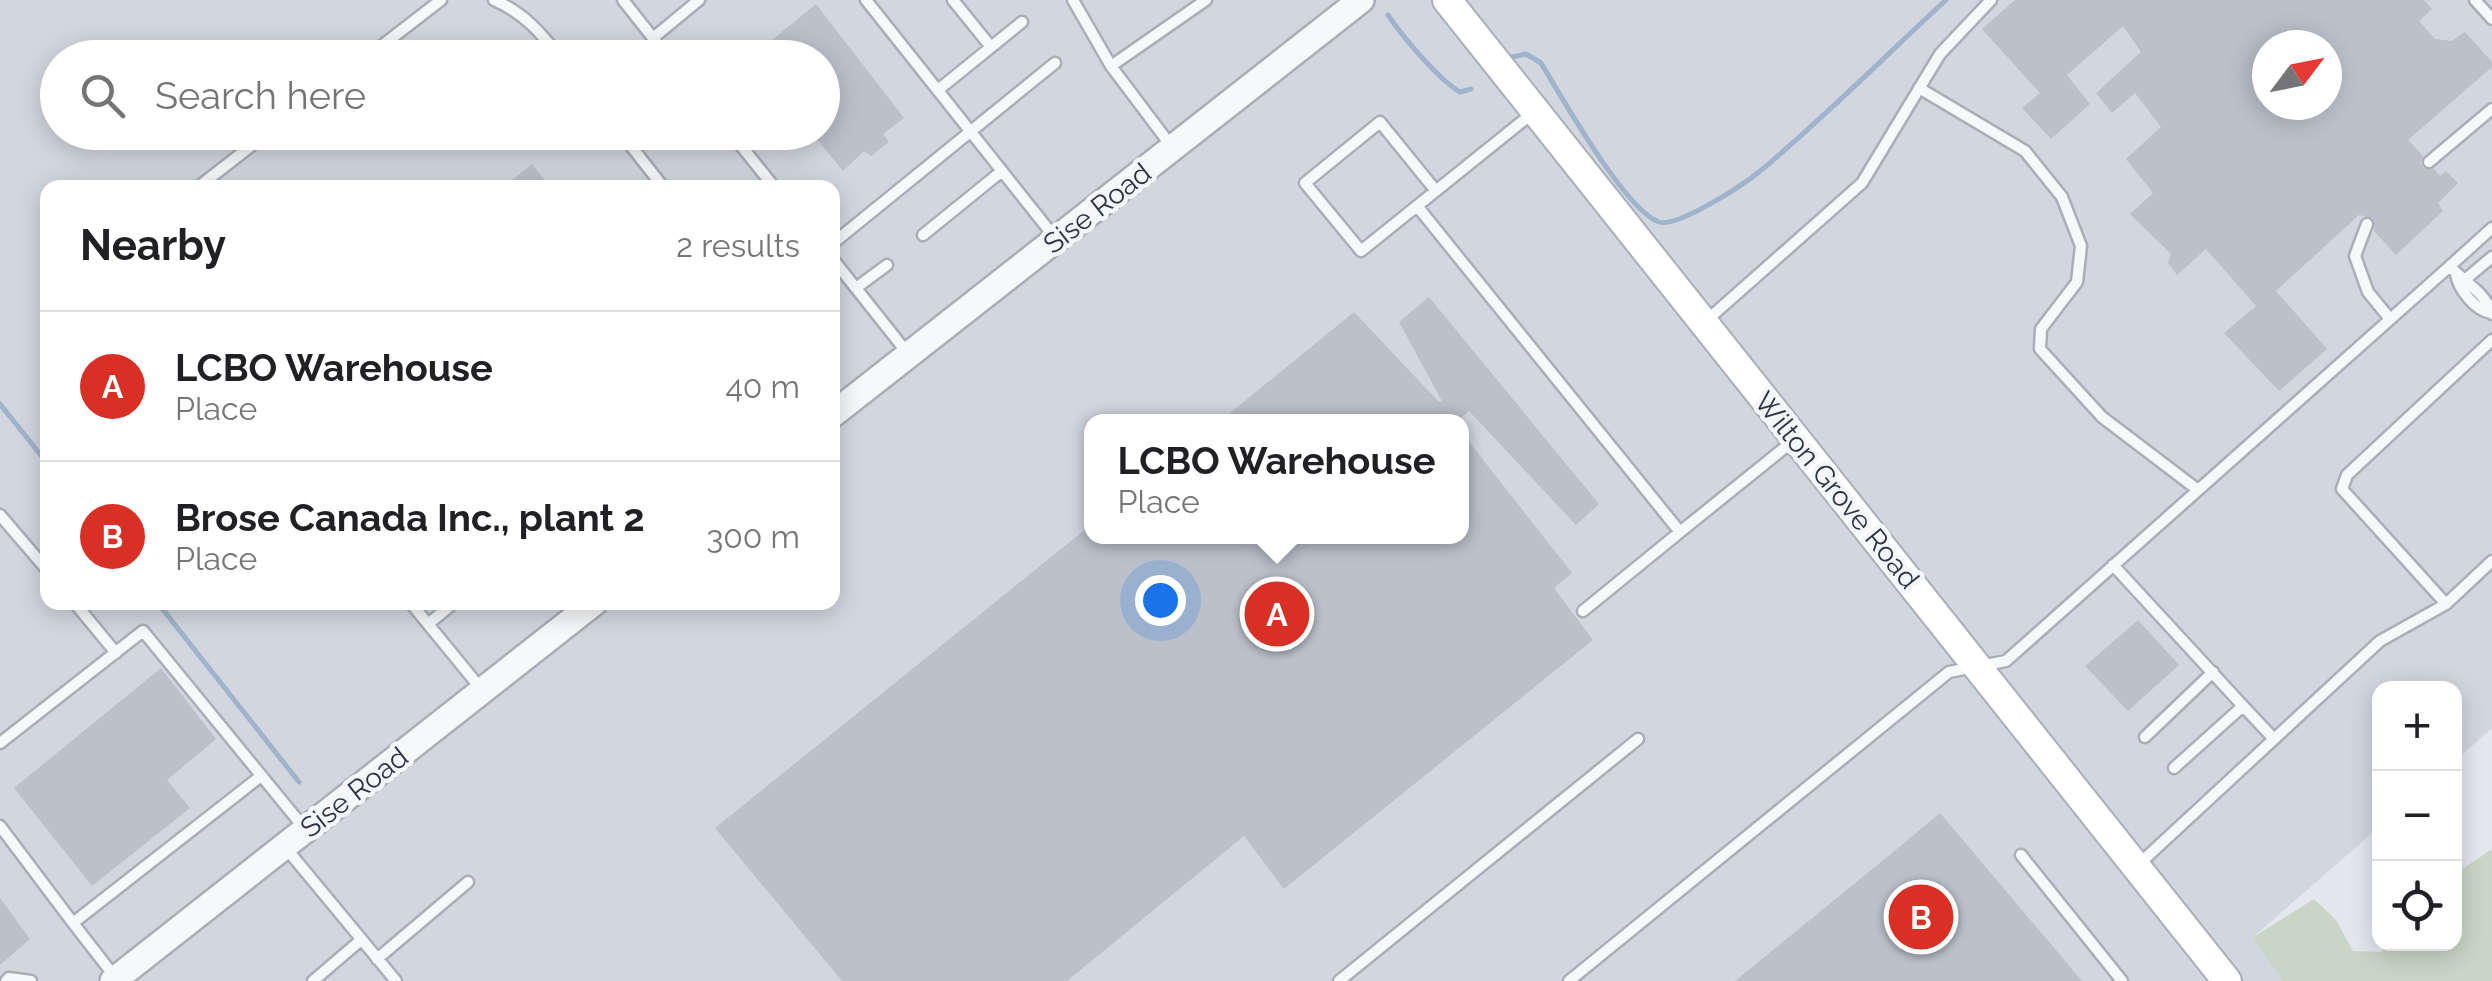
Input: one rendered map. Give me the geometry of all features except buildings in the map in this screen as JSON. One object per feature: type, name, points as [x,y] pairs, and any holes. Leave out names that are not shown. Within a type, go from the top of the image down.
[{"type":"main road","name":"Wilton Grove Road","points":[[1446,0],[2227,981]]},
{"type":"street","name":"Sise Road","points":[[840,404],[909,355],[1360,0]]},
{"type":"street","name":"Sise Road","points":[[115,980],[584,610]]},
{"type":"lane","points":[[389,40],[440,0]]},
{"type":"lane","points":[[494,0],[526,18],[545,40]]},
{"type":"lane","points":[[623,0],[653,38],[699,0]]},
{"type":"lane","points":[[866,0],[1056,240]]},
{"type":"lane","points":[[953,0],[990,47]]},
{"type":"lane","points":[[1073,0],[1110,66],[1173,148]]},
{"type":"lane","points":[[1110,66],[1206,0]]},
{"type":"lane","points":[[1704,324],[1862,183],[1940,54],[1992,0]]},
{"type":"lane","points":[[2475,0],[2492,19]]},
{"type":"lane","points":[[938,90],[1022,22]]},
{"type":"lane","points":[[840,238],[1055,63]]},
{"type":"lane","points":[[1919,88],[2025,151],[2062,197],[2082,246],[2077,282],[2041,329],[2040,348],[2102,417],[2198,490]]},
{"type":"lane","points":[[2428,162],[2492,109]]},
{"type":"lane","points":[[1436,191],[1380,122],[1305,183],[1361,251],[1535,112]]},
{"type":"lane","points":[[207,180],[245,150]]},
{"type":"lane","points":[[634,150],[658,180]]},
{"type":"lane","points":[[744,150],[769,180]]},
{"type":"lane","points":[[923,235],[1002,171]]},
{"type":"lane","points":[[1418,206],[1680,532]]},
{"type":"lane","points":[[2367,224],[2354,256],[2368,292],[2390,319]]},
{"type":"lane","points":[[2492,228],[2458,272],[2458,285],[2482,311],[2492,313]]},
{"type":"lane","points":[[1569,981],[1949,672],[2006,660],[2390,319],[2458,272],[2492,257]]},
{"type":"lane","points":[[856,288],[886,264]]},
{"type":"lane","points":[[840,268],[909,355]]},
{"type":"lane","points":[[2446,604],[2342,489],[2347,475],[2492,340]]},
{"type":"lane","points":[[1583,611],[1796,439]]},
{"type":"lane","points":[[0,515],[40,562]]},
{"type":"lane","points":[[2136,867],[2380,641],[2446,604],[2492,561]]},
{"type":"lane","points":[[2113,565],[2274,739]]},
{"type":"lane","points":[[81,610],[116,653]]},
{"type":"lane","points":[[417,610],[482,691]]},
{"type":"lane","points":[[428,624],[445,610]]},
{"type":"lane","points":[[0,743],[143,631],[306,830]]},
{"type":"lane","points":[[2145,737],[2213,672]]},
{"type":"lane","points":[[2174,768],[2243,706]]},
{"type":"lane","points":[[1339,981],[1638,739]]},
{"type":"lane","points":[[73,923],[261,776]]},
{"type":"lane","points":[[0,826],[115,980]]},
{"type":"lane","points":[[284,846],[396,981]]},
{"type":"lane","points":[[2021,855],[2122,981]]},
{"type":"lane","points":[[377,959],[468,882]]},
{"type":"lane","points":[[313,981],[362,940]]},
{"type":"lane","points":[[6,981],[31,981]]},
{"type":"shaded area","points":[[0,0],[2492,0],[2492,728],[2462,755],[2462,681],[2372,681],[2372,833],[2252,938],[2286,981],[0,981]]},
{"type":"green space","points":[[2492,849],[2492,981],[2284,981],[2252,938],[2314,899],[2336,920],[2353,951],[2462,951],[2462,869]]},
{"type":"waterway","points":[[1512,57],[1526,54],[1541,63],[1629,197],[1659,222],[1668,222],[1710,204],[1759,172],[1946,0]]},
{"type":"waterway","points":[[1388,15],[1442,78],[1460,92],[1471,89]]},
{"type":"waterway","points":[[0,404],[40,454]]},
{"type":"waterway","points":[[163,610],[299,782]]},
{"type":"place","name":"LCBO Warehouse","points":[[1277,614]]},
{"type":"place","name":"Brose Canada Inc., plant 2","points":[[1921,917]]}]
